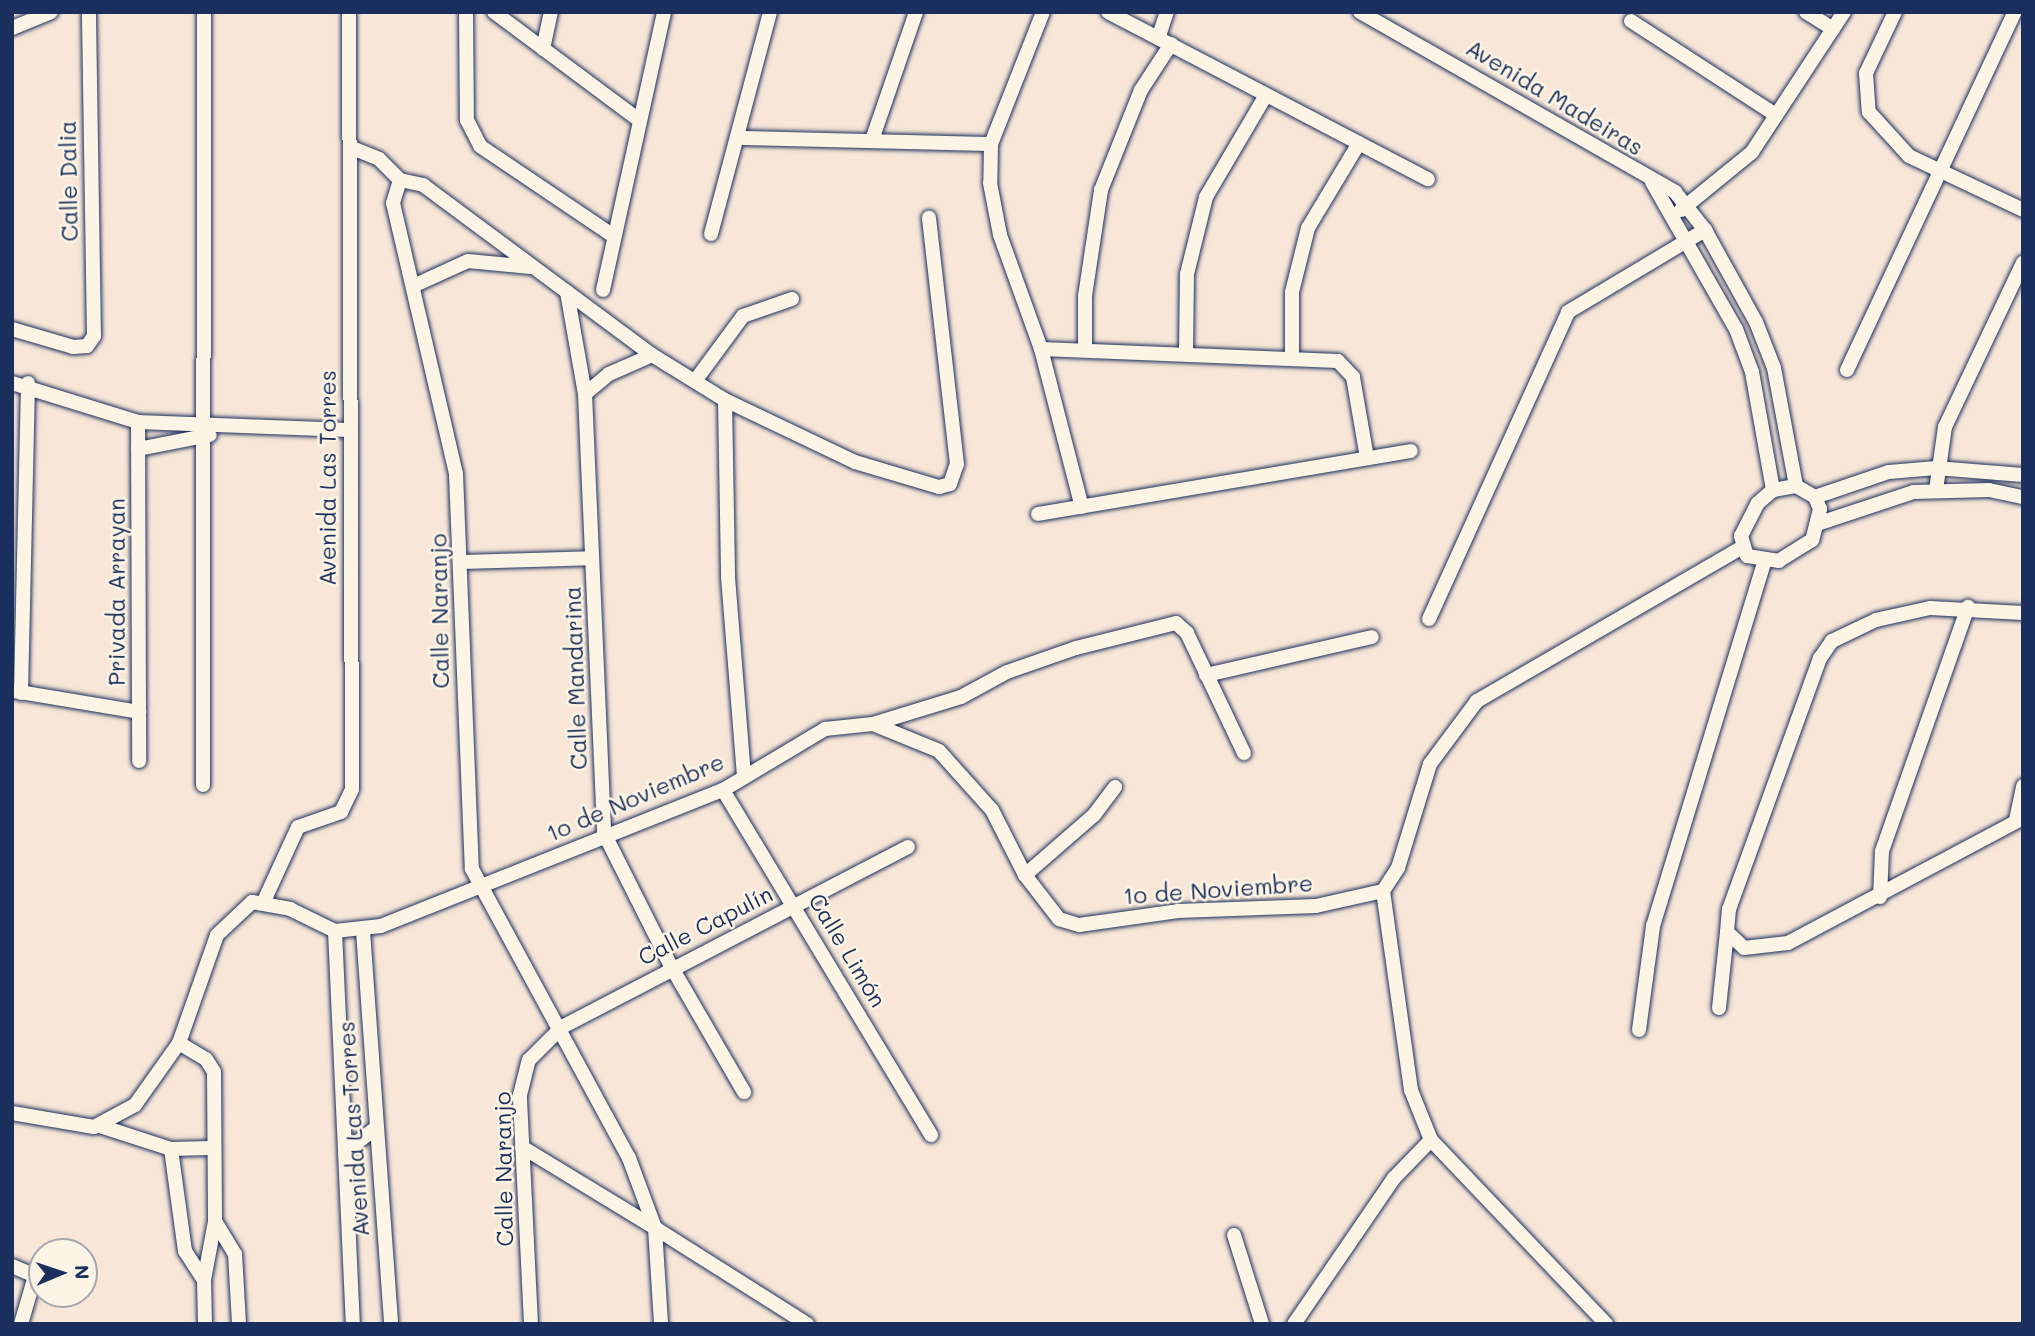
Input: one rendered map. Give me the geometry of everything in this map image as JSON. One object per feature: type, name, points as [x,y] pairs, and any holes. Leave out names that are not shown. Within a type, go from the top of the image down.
[{"type":"street","points":[[12,28],[51,12]]},
{"type":"street","name":"Calle Dalia","points":[[12,329],[87,346],[93,336],[89,12]]},
{"type":"street","points":[[203,785],[205,12]]},
{"type":"street","name":"Avenida Las Torres","points":[[264,901],[299,827],[341,812],[352,789],[348,430],[352,148],[349,12]]},
{"type":"street","points":[[466,12],[467,120],[480,146],[612,235]]},
{"type":"street","points":[[494,12],[639,120]]},
{"type":"street","points":[[542,49],[551,12]]},
{"type":"street","points":[[603,290],[612,235],[664,12]]},
{"type":"street","points":[[711,234],[741,138],[770,12]]},
{"type":"street","points":[[872,140],[916,12]]},
{"type":"street","points":[[1043,12],[992,144],[1000,235],[1041,349],[1082,507]]},
{"type":"street","points":[[1108,12],[1134,17],[1165,40],[1428,180]]},
{"type":"street","points":[[1085,350],[1084,296],[1101,190],[1141,90],[1165,40],[1167,12]]},
{"type":"street","name":"Avenida Madeiras","points":[[1360,12],[1520,100],[1689,206],[1705,230],[1774,368],[1796,486]]},
{"type":"street","points":[[1806,12],[1833,29]]},
{"type":"street","points":[[1674,214],[1689,206],[1752,152],[1844,12]]},
{"type":"street","points":[[1895,12],[1866,73],[1869,112],[1888,138],[1939,173],[2023,210]]},
{"type":"street","points":[[1847,370],[2015,12]]},
{"type":"street","points":[[1631,21],[1776,115]]},
{"type":"street","points":[[1186,354],[1187,274],[1206,197],[1266,94]]},
{"type":"street","points":[[741,138],[992,144]]},
{"type":"street","points":[[1292,358],[1292,292],[1301,249],[1321,198],[1359,143]]},
{"type":"street","points":[[352,148],[379,159],[400,180],[424,185],[652,355],[725,400],[856,462],[939,487],[950,484],[957,464],[929,218]]},
{"type":"street","name":"Calle Naranjo","points":[[400,180],[393,203],[456,474],[461,562],[467,848],[480,887],[562,1027],[654,1223]]},
{"type":"street","name":"Avenida Madeiras","points":[[1652,182],[1688,238],[1752,372],[1773,490]]},
{"type":"street","points":[[1429,619],[1568,312],[1705,230]]},
{"type":"street","points":[[413,286],[468,261],[536,268]]},
{"type":"street","points":[[1936,490],[1936,468],[1945,427],[2023,263]]},
{"type":"street","name":"Calle Mandarina","points":[[566,292],[585,394],[604,833],[671,966],[744,1092]]},
{"type":"street","points":[[695,381],[743,316],[792,299]]},
{"type":"street","points":[[1041,349],[1292,358],[1349,366],[1367,458]]},
{"type":"street","points":[[585,394],[609,374],[652,355]]},
{"type":"street","points":[[1752,372],[1774,368]]},
{"type":"street","points":[[12,383],[28,383],[138,422],[204,423],[219,428],[348,430]]},
{"type":"street","points":[[28,383],[17,692],[139,712]]},
{"type":"street","points":[[725,400],[728,578],[744,776]]},
{"type":"street","name":"Privada Arrayan","points":[[138,422],[139,761]]},
{"type":"street","points":[[138,449],[204,440],[219,428]]},
{"type":"street","points":[[1038,514],[1410,451]]},
{"type":"street","points":[[1815,497],[1889,472],[1936,468],[2023,475]]},
{"type":"street","points":[[1606,1324],[1431,1140],[1411,1090],[1383,891],[1398,868],[1430,764],[1477,701],[1741,548],[1747,522],[1773,490],[1796,486],[1815,497],[1821,523]]},
{"type":"street","points":[[1741,548],[1765,560],[1798,553],[1821,523],[1856,506],[1936,490],[2023,497]]},
{"type":"street","points":[[461,562],[592,558]]},
{"type":"street","points":[[1639,1030],[1653,926],[1765,560]]},
{"type":"street","points":[[1719,1008],[1727,932],[1738,884],[1820,658],[1832,641],[1876,620],[1968,607],[2023,613]]},
{"type":"street","points":[[1880,897],[1882,851],[1968,607]]},
{"type":"street","points":[[873,724],[961,697],[1053,656],[1160,624],[1176,623],[1187,633],[1244,753]]},
{"type":"street","points":[[1206,675],[1372,637]]},
{"type":"street","name":"1o de Noviembre","points":[[264,901],[335,931],[363,930],[480,887],[604,833],[723,790],[825,729],[873,724],[908,734],[963,774],[992,810],[1025,875],[1059,919],[1079,925],[1178,911],[1316,906],[1383,891]]},
{"type":"street","points":[[1727,932],[1744,948],[1764,949],[1880,897],[2020,819],[2023,786]]},
{"type":"street","points":[[1025,875],[1094,816],[1115,787]]},
{"type":"street","name":"Calle Limón","points":[[723,790],[796,905],[931,1135]]},
{"type":"street","name":"Calle Capulín","points":[[562,1027],[671,966],[908,847]]},
{"type":"street","points":[[100,1126],[135,1105],[179,1044],[217,934],[240,908],[264,901]]},
{"type":"street","name":"Avenida Las Torres","points":[[363,930],[391,1324]]},
{"type":"street","name":"Avenida Las Torres","points":[[335,931],[353,1324]]},
{"type":"street","name":"Calle Naranjo","points":[[531,1324],[520,1095],[529,1060],[562,1027]]},
{"type":"street","points":[[179,1044],[206,1059],[214,1072],[211,1148],[215,1221],[204,1280],[205,1324]]},
{"type":"street","points":[[12,1113],[100,1126],[171,1149],[211,1148]]},
{"type":"street","points":[[345,1152],[376,1128]]},
{"type":"street","points":[[1294,1324],[1394,1178],[1431,1140]]},
{"type":"street","points":[[522,1147],[654,1223],[798,1321]]},
{"type":"street","points":[[171,1149],[185,1251],[204,1280]]},
{"type":"street","points":[[215,1221],[235,1254],[239,1324]]},
{"type":"street","points":[[654,1223],[661,1324]]},
{"type":"street","points":[[1234,1235],[1262,1324]]},
{"type":"street","points":[[12,1266],[32,1271],[21,1324]]}]
